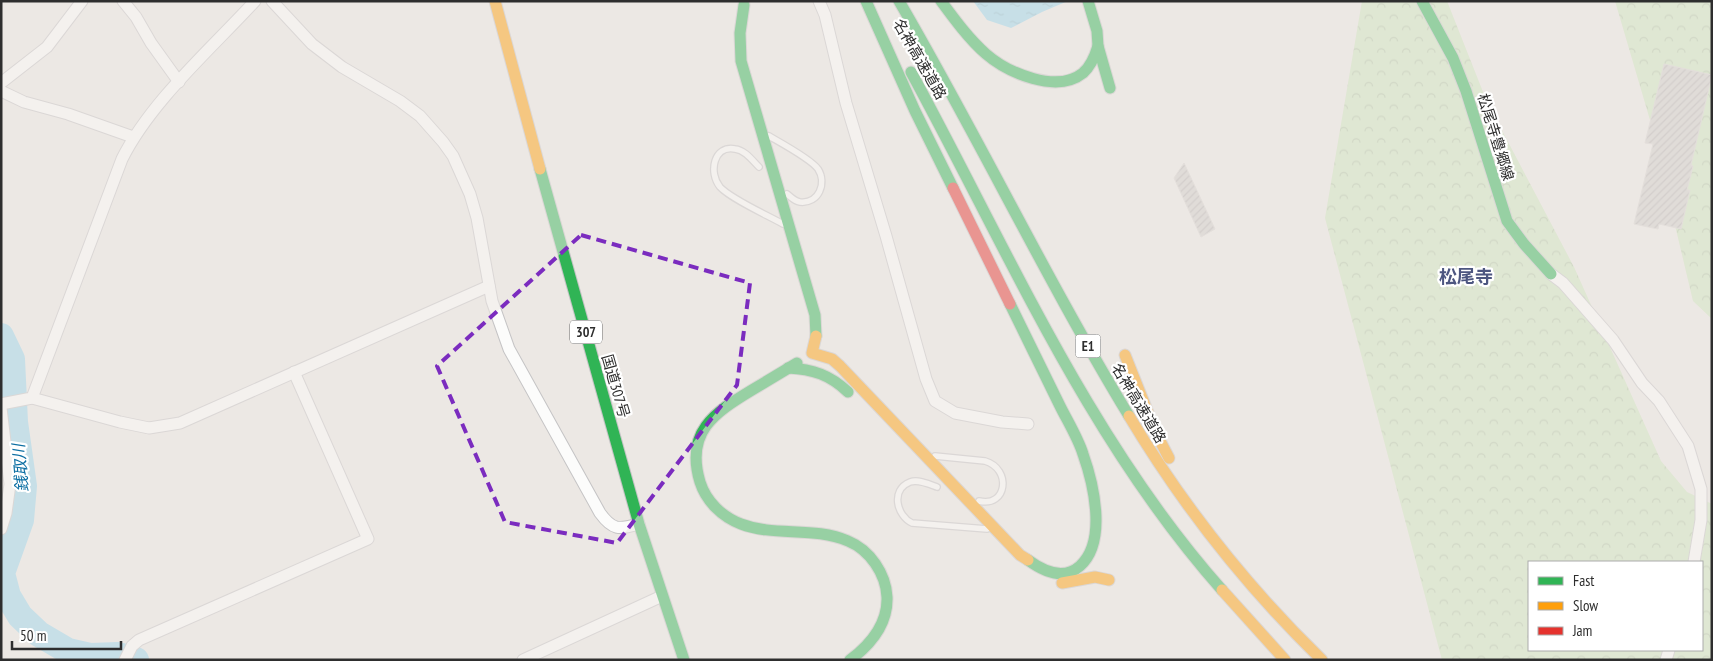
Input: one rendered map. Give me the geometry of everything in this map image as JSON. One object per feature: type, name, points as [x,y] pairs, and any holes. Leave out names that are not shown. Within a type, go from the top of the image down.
[{"type":"main road","name":"国道307号","points":[[495,1],[639,524],[684,660]]},
{"type":"main road","points":[[867,1],[919,120],[1083,453],[1095,504],[1096,531],[1093,547],[1083,564],[1074,571],[1065,575],[1045,571],[1020,556],[964,497],[920,460]]},
{"type":"main road","name":"名神高速道路","points":[[867,1],[934,114],[1042,321],[1105,430],[1180,540],[1226,597],[1285,660]]},
{"type":"main road","name":"名神高速道路","points":[[899,1],[928,50],[1067,308],[1128,416],[1169,480],[1202,526],[1247,582],[1322,660]]},
{"type":"main road","points":[[941,1],[972,42],[1008,69],[1024,77],[1056,81],[1077,78],[1086,71],[1093,61],[1098,46]]},
{"type":"main road","points":[[1088,1],[1098,31],[1098,46],[1110,88]]},
{"type":"main road","name":"松尾寺豊郷線","points":[[1422,1],[1453,58],[1466,91],[1507,221],[1524,244],[1551,274]]},
{"type":"main road","points":[[731,69],[730,40],[734,24],[745,3]]},
{"type":"main road","points":[[745,3],[738,44],[741,61],[757,129],[777,186],[815,316],[817,336],[805,346],[788,368],[720,410],[708,424],[698,441],[696,463],[700,483],[708,499],[723,515],[742,524],[762,530],[829,534],[848,540],[860,547],[872,558],[882,575],[888,594],[886,614],[877,634],[862,652],[850,660]]},
{"type":"main road","points":[[753,148],[763,181]]},
{"type":"main road","points":[[768,200],[779,238]]},
{"type":"main road","points":[[805,346],[832,359],[840,366],[920,460],[937,487],[947,497]]},
{"type":"main road","points":[[1124,355],[1156,433],[1202,526]]},
{"type":"main road","points":[[788,368],[817,370],[830,376],[856,401]]},
{"type":"main road","points":[[964,516],[990,542]]},
{"type":"main road","points":[[1038,579],[1058,583],[1095,577],[1109,580]]},
{"type":"street","points":[[1,83],[47,47],[82,1]]},
{"type":"street","points":[[123,1],[136,17],[150,43],[178,82]]},
{"type":"street","points":[[32,398],[122,158],[133,137],[178,82],[255,1]]},
{"type":"street","points":[[272,1],[312,44],[342,67],[400,101],[420,116],[444,142],[461,172],[472,202],[482,241],[492,301],[509,349],[600,513],[608,524],[621,529],[639,524]]},
{"type":"street","points":[[820,1],[846,103],[926,379],[935,401],[955,413],[970,417],[1028,424]]},
{"type":"street","points":[[1,90],[24,102],[68,114],[133,137]]},
{"type":"street","points":[[1551,274],[1563,283],[1613,340],[1642,383],[1659,401],[1688,446],[1701,489],[1701,520],[1694,561]]},
{"type":"street","points":[[1,404],[32,398],[149,428],[180,423],[489,286]]},
{"type":"street","points":[[125,660],[132,646],[139,640],[368,539],[294,372]]},
{"type":"street","points":[[1,408],[10,484],[6,513],[1,529]]},
{"type":"street","points":[[523,660],[662,596]]},
{"type":"lane","points":[[757,129],[811,162],[818,168],[822,177],[822,187],[818,195],[811,200],[802,202],[794,200],[777,186]]},
{"type":"lane","points":[[759,167],[744,152],[736,148],[729,148],[720,153],[714,160],[713,168],[714,176],[724,190],[790,229]]},
{"type":"lane","points":[[920,460],[985,460],[993,463],[999,469],[1003,476],[1003,486],[999,495],[993,500],[985,502],[964,497]]},
{"type":"lane","points":[[937,487],[918,481],[910,482],[903,487],[900,492],[898,506],[900,514],[912,524],[995,530]]},
{"type":"highlighted area","points":[[581,235],[750,283],[737,385],[617,543],[505,522],[437,366]]},
{"type":"green space","points":[[1362,1],[1447,1],[1487,102],[1574,267],[1661,461],[1687,492],[1712,504],[1712,660],[1442,660],[1325,218]]},
{"type":"green space","points":[[1615,1],[1712,1],[1712,319],[1693,301],[1650,120]]},
{"type":"water","points":[[973,1],[1068,1],[1011,28],[987,20]]},
{"type":"building","points":[[1664,64],[1712,75],[1691,165],[1693,166],[1687,190],[1690,190],[1681,229],[1659,224],[1658,229],[1634,224],[1653,144],[1645,143]]},
{"type":"building","points":[[1184,163],[1215,229],[1201,237],[1174,178]]},
{"type":"waterway","name":"銭取川","points":[[1,336],[12,359],[15,422],[24,486],[21,520],[2,573],[8,596],[20,616],[39,634],[68,651],[90,656],[118,655],[136,660]]},
{"type":"traffic: fast","points":[[866,1],[915,111],[953,188]]},
{"type":"traffic: fast","points":[[899,1],[1070,313],[1129,416]]},
{"type":"traffic: fast","points":[[941,1],[968,36],[986,54],[1007,68],[1033,78],[1060,82],[1072,79],[1083,73],[1088,67],[1098,46]]},
{"type":"traffic: fast","points":[[1088,1],[1110,88]]},
{"type":"traffic: fast","points":[[1422,1],[1453,58],[1466,91],[1507,221],[1524,244],[1551,274]]},
{"type":"traffic: fast","points":[[744,5],[740,33],[741,61],[815,315],[816,336]]},
{"type":"traffic: fast","points":[[911,72],[1016,273],[1090,406],[1130,470],[1174,531],[1222,590]]},
{"type":"traffic: fast","points":[[540,169],[639,524],[684,660]]},
{"type":"traffic: fast","points":[[1010,304],[1081,448],[1091,481],[1096,513],[1093,543],[1088,556],[1080,566],[1067,573],[1060,574],[1040,568],[1028,560]]},
{"type":"traffic: fast","points":[[797,363],[738,399],[715,416],[706,426],[700,437],[696,450],[696,465],[706,496],[721,513],[734,521],[767,530],[808,532],[835,536],[856,545],[870,557],[884,580],[887,607],[881,625],[871,641],[850,660]]},
{"type":"traffic: fast","points":[[788,368],[821,374],[835,381],[848,392]]},
{"type":"traffic: slow","points":[[495,1],[540,169]]},
{"type":"traffic: slow","points":[[816,336],[812,353],[832,359],[840,366],[1020,555],[1028,560]]},
{"type":"traffic: slow","points":[[1125,355],[1156,433],[1169,458]]},
{"type":"traffic: slow","points":[[1129,416],[1194,514],[1268,604],[1322,660]]},
{"type":"traffic: slow","points":[[1062,583],[1095,577],[1109,580]]},
{"type":"traffic: slow","points":[[1222,590],[1285,660]]},
{"type":"traffic: jam","points":[[953,188],[1010,304]]},
{"type":"district","name":"松尾寺","points":[[1466,276]]}]
